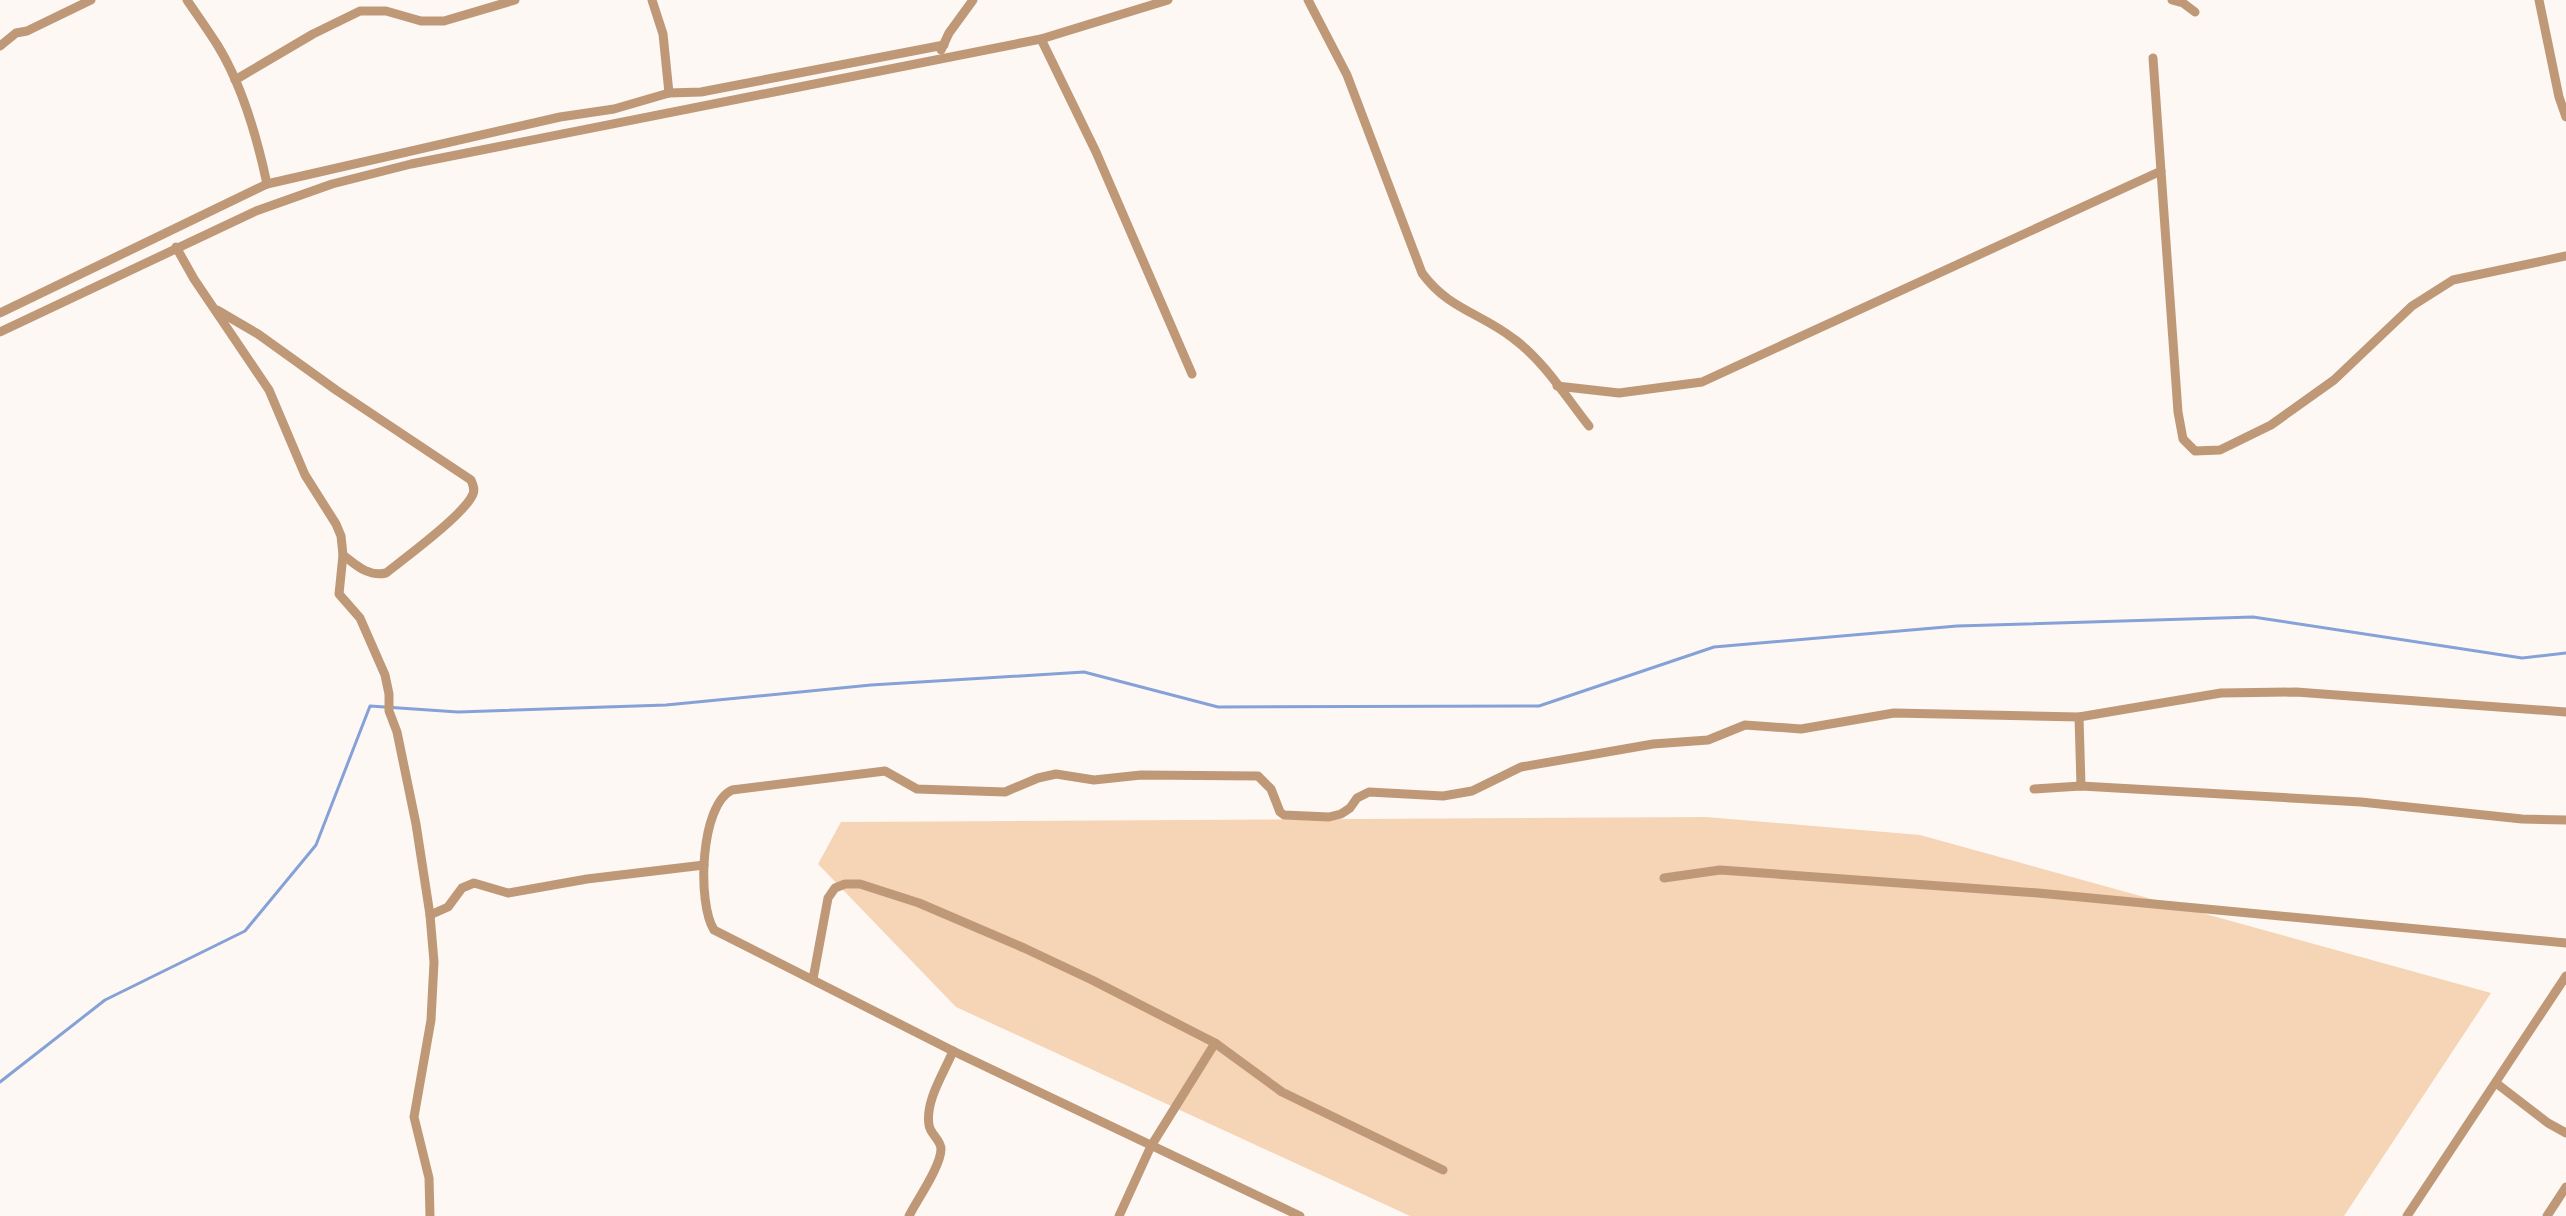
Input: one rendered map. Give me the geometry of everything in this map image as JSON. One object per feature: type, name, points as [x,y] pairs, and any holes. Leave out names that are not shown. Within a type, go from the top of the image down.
[{"type":"street","points":[[0,46],[16,33],[27,31],[91,0]]},
{"type":"street","points":[[187,0],[218,46],[235,80],[260,148],[267,184]]},
{"type":"street","points":[[235,80],[313,34],[360,11],[386,11],[422,21],[444,21],[514,0]]},
{"type":"street","points":[[652,0],[663,34],[669,93]]},
{"type":"street","points":[[938,58],[949,33],[973,0]]},
{"type":"street","points":[[0,332],[256,211],[332,184],[411,164],[1041,39],[1146,9],[1168,0]]},
{"type":"street","points":[[1308,0],[1347,75],[1422,273],[1431,287],[1452,304],[1488,321],[1516,339],[1589,426]]},
{"type":"street","points":[[2172,0],[2182,3],[2195,12]]},
{"type":"street","points":[[2539,0],[2559,98],[2566,117]]},
{"type":"street","points":[[1041,39],[1096,152],[1192,374]]},
{"type":"street","points":[[0,313],[267,184],[430,145],[560,117],[614,109],[669,93],[701,92],[944,45]]},
{"type":"street","points":[[2153,58],[2178,412],[2183,439],[2195,451],[2220,450],[2271,425],[2334,380],[2412,306],[2453,280],[2566,256]]},
{"type":"street","points":[[1557,386],[1619,393],[1702,382],[2161,171]]},
{"type":"street","points":[[176,247],[269,390],[305,475],[336,524],[341,536],[343,555],[339,594],[360,618],[378,656],[389,694],[389,711],[397,732],[416,824],[430,915],[434,962],[431,1020],[414,1117],[429,1178],[430,1216]]},
{"type":"street","points":[[216,309],[258,334],[336,390],[471,480],[474,487],[473,495],[458,512],[386,573],[366,572],[343,555]]},
{"type":"street","points":[[1300,1216],[953,1051],[714,930],[708,920],[704,854],[716,804],[724,794],[732,790],[885,771],[917,789],[1005,792],[1038,778],[1056,774],[1094,780],[1141,775],[1258,776],[1271,789],[1280,812],[1284,815],[1329,817],[1341,814],[1350,808],[1357,798],[1369,792],[1443,796],[1472,791],[1521,767],[1653,744],[1708,740],[1745,725],[1801,729],[1894,713],[2079,717],[2221,693],[2296,692],[2566,712]]},
{"type":"street","points":[[2079,717],[2081,786]]},
{"type":"street","points":[[2034,789],[2081,786],[2361,802],[2522,819],[2566,820]]},
{"type":"street","points":[[430,915],[448,907],[462,888],[474,882],[508,893],[587,879],[704,865]]},
{"type":"street","points":[[1664,878],[1690,873],[1732,871],[2038,893],[2566,943]]},
{"type":"street","points":[[813,979],[828,898],[835,888],[845,884],[860,884],[919,903],[1092,980],[1215,1043],[1282,1092],[1443,1170]]},
{"type":"street","points":[[2407,1216],[2566,976]]},
{"type":"street","points":[[1119,1216],[1151,1146],[1215,1043]]},
{"type":"street","points":[[909,1216],[942,1150],[929,1129],[928,1115],[953,1051]]},
{"type":"street","points":[[2496,1083],[2548,1123],[2566,1133]]},
{"type":"street","points":[[2547,1216],[2566,1187]]},
{"type":"shaded area","points":[[1706,817],[1920,835],[2491,993],[2344,1216],[1410,1216],[956,1007],[818,864],[841,822]]},
{"type":"waterway","points":[[0,1082],[105,1000],[245,931],[316,845],[370,706],[458,712],[666,705],[871,685],[1084,672],[1218,707],[1539,706],[1714,647],[1957,626],[2253,617],[2522,658],[2566,653]]}]
